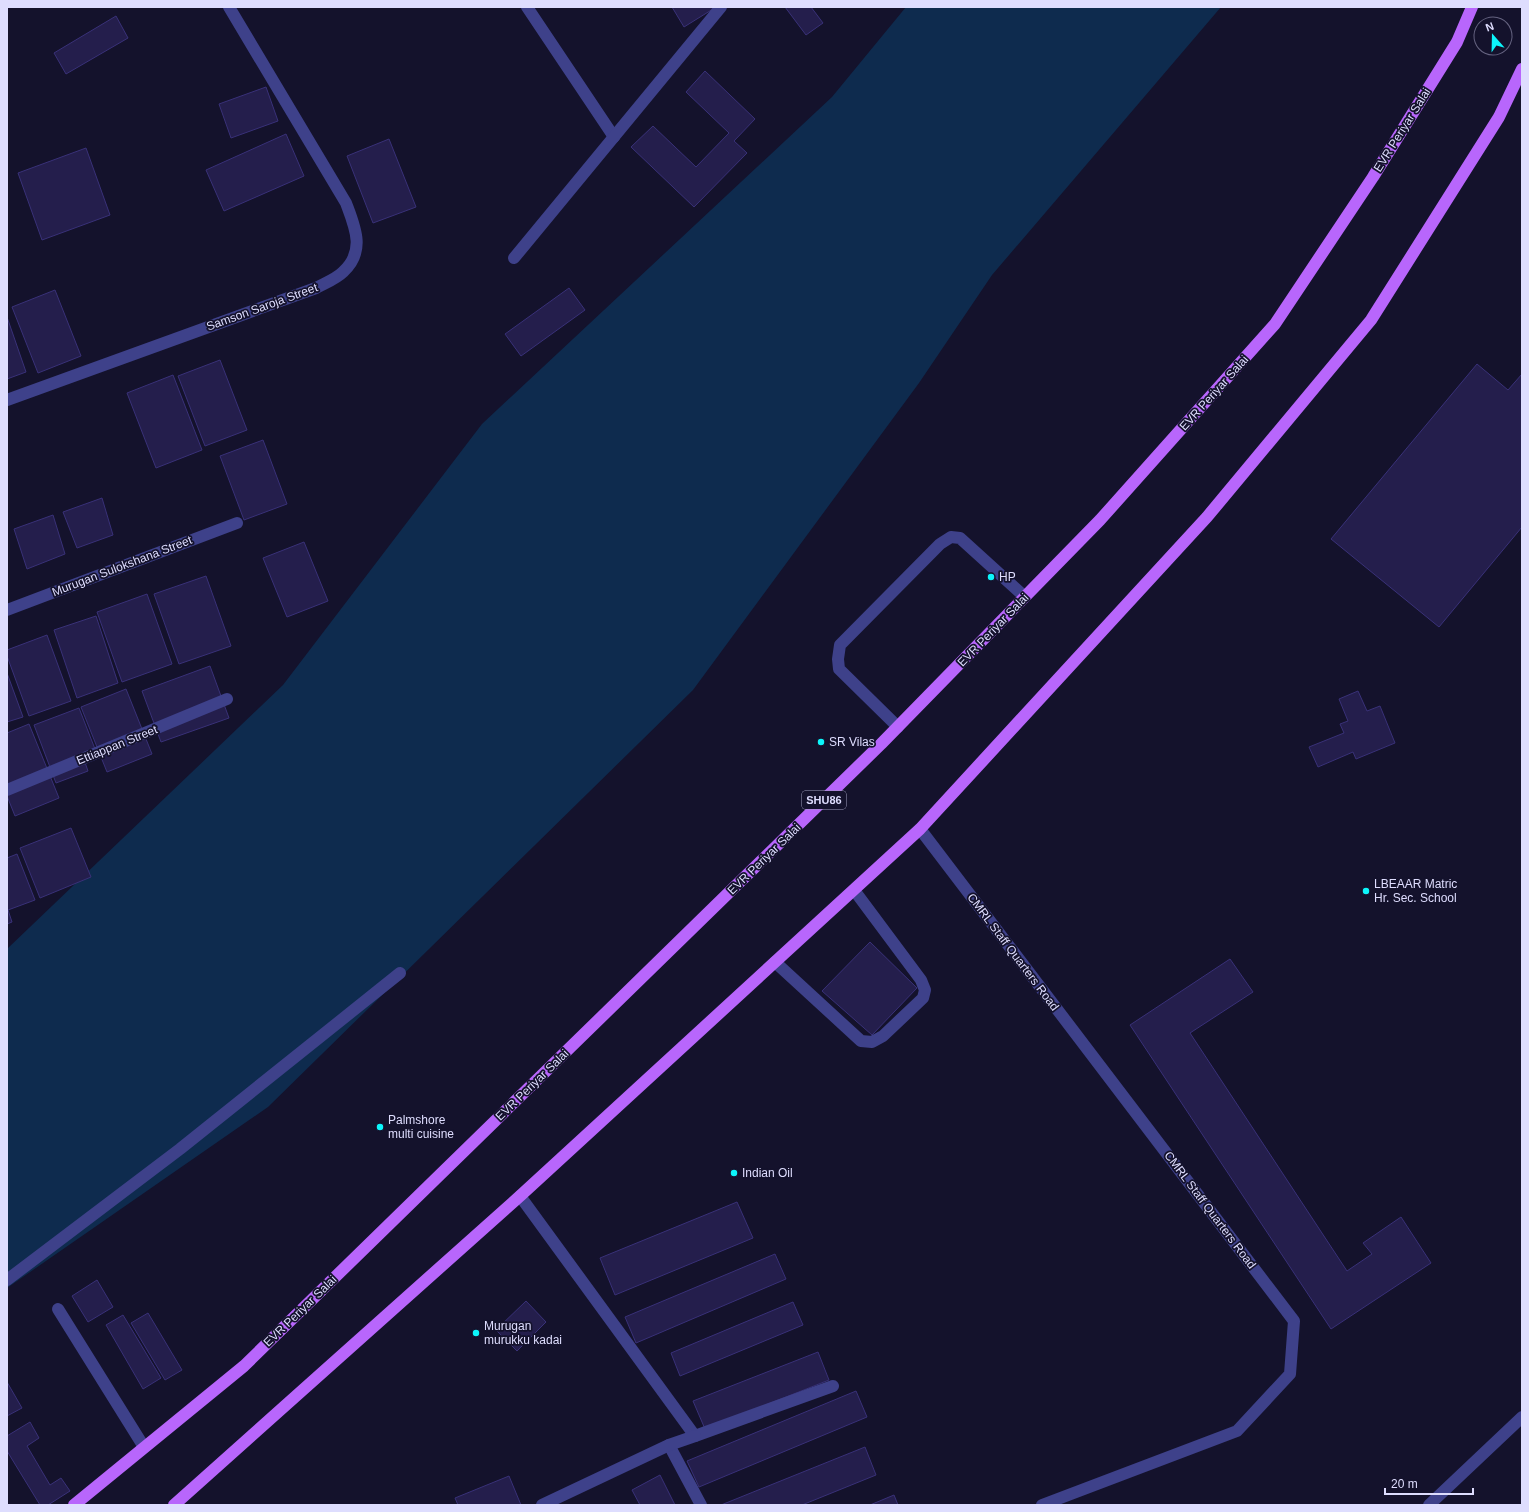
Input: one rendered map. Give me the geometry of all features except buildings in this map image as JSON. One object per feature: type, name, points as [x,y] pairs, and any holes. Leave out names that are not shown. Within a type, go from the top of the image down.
[{"type":"main road","name":"EVR Periyar Salai","points":[[74,1505],[244,1366],[898,727],[1100,520],[1275,324],[1390,150],[1457,42],[1472,7]]},
{"type":"main road","points":[[174,1505],[520,1196],[920,830],[1206,517],[1371,320],[1499,117],[1522,69]]},
{"type":"street","name":"Samson Saroja Street","points":[[7,400],[316,288],[343,273],[352,261],[357,245],[356,230],[346,203],[229,7]]},
{"type":"street","points":[[527,7],[614,137]]},
{"type":"street","points":[[514,258],[721,7]]},
{"type":"street","name":"Murugan Sulokshana Street","points":[[7,610],[237,523]]},
{"type":"street","points":[[898,727],[839,669],[838,659],[840,645],[940,544],[951,537],[960,538],[1025,597]]},
{"type":"street","name":"Ettiappan Street","points":[[7,790],[227,699]]},
{"type":"street","name":"CMRL Staff Quarters Road","points":[[920,830],[1294,1321],[1290,1374],[1237,1431],[1042,1505]]},
{"type":"street","points":[[775,962],[861,1041],[872,1042],[883,1036],[923,998],[925,990],[921,980],[854,890]]},
{"type":"street","points":[[7,1280],[180,1149],[400,973]]},
{"type":"street","points":[[520,1196],[695,1436]]},
{"type":"street","points":[[58,1309],[144,1448]]},
{"type":"street","points":[[542,1505],[669,1445],[833,1386]]},
{"type":"street","points":[[1429,1505],[1522,1417]]},
{"type":"street","points":[[669,1445],[700,1505]]},
{"type":"water","points":[[906,7],[1221,7],[992,275],[919,383],[693,690],[268,1107],[7,1288],[7,949],[283,685],[482,424],[832,97]]},
{"type":"place","name":"HP","points":[[991,577]]},
{"type":"place","name":"SR Vilas","points":[[821,742]]},
{"type":"place","name":"LBEAAR Matric Hr. Sec. School","points":[[1366,891]]},
{"type":"place","name":"Palmshore multi cuisine","points":[[380,1127]]},
{"type":"place","name":"Indian Oil","points":[[734,1173]]},
{"type":"place","name":"Murugan murukku kadai","points":[[476,1333]]}]
